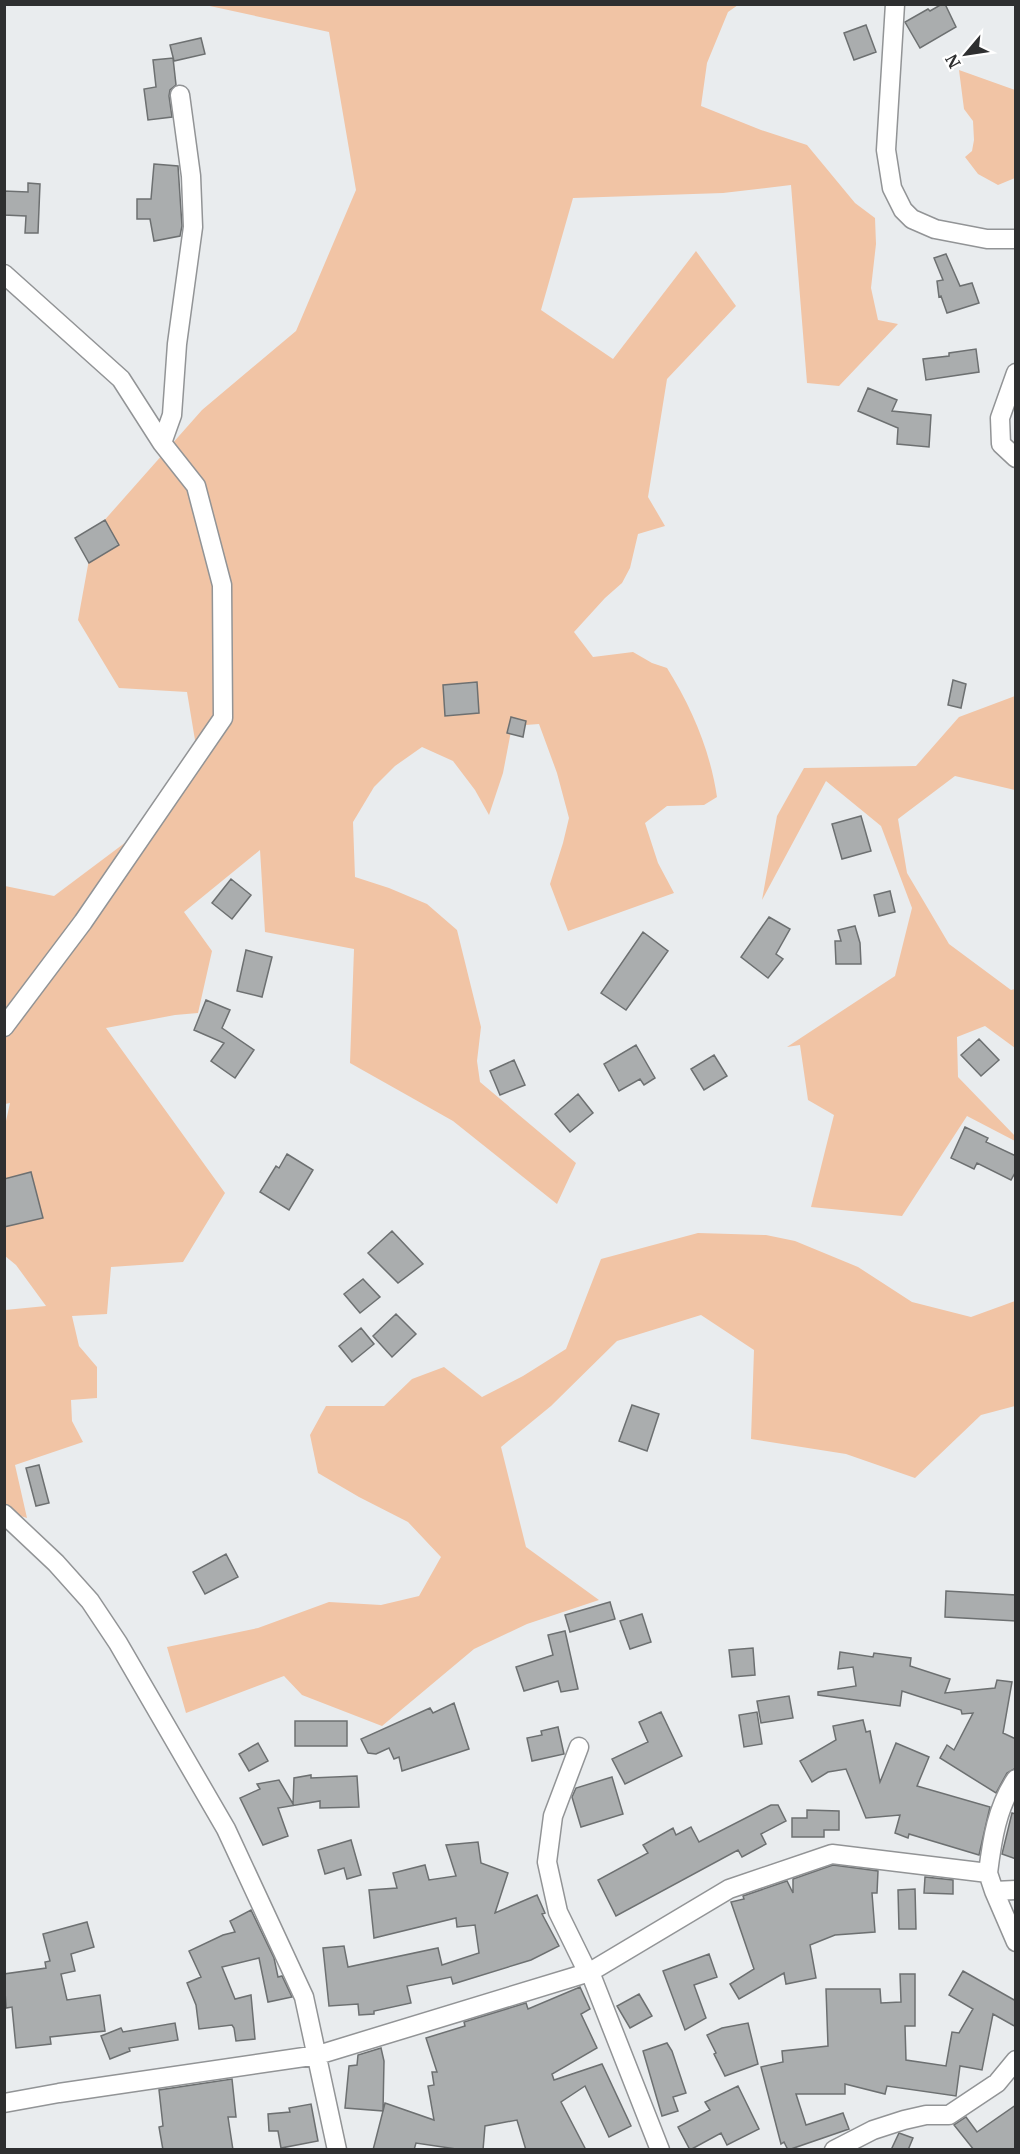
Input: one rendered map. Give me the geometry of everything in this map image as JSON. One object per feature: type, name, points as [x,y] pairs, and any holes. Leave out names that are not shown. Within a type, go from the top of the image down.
[{"type":"street","points":[[883,4],[892,28]]},
{"type":"street","points":[[895,4],[886,150],[892,188],[903,210],[912,219],[934,229],[987,239],[1016,239]]},
{"type":"street","points":[[162,443],[172,415],[177,344],[192,227],[191,176],[180,95]]},
{"type":"street","points":[[4,274],[121,380],[162,443],[196,486],[222,585],[223,718],[83,922],[4,1027]]},
{"type":"street","points":[[1016,373],[1000,418],[1001,444],[1016,458]]},
{"type":"street","points":[[4,1514],[56,1563],[90,1601],[118,1643],[226,1829],[304,1997],[337,2150]]},
{"type":"street","points":[[579,1747],[553,1816],[547,1862],[558,1912],[584,1965],[590,1972],[660,2150]]},
{"type":"street","points":[[1016,1779],[999,1813],[991,1846],[988,1873],[1016,1942]]},
{"type":"street","points":[[4,2103],[318,2055],[590,1972],[729,1889],[832,1854],[988,1873]]},
{"type":"street","points":[[994,1891],[1016,1890]]},
{"type":"street","points":[[834,2150],[873,2130],[904,2120],[926,2115],[949,2115],[997,2083],[1016,2060]]},
{"type":"shaded area","points":[[205,5],[738,5],[728,12],[707,63],[701,106],[761,130],[807,145],[855,203],[875,218],[876,244],[871,288],[878,320],[898,324],[839,386],[807,383],[791,185],[723,193],[573,198],[541,310],[613,359],[696,251],[736,306],[667,379],[648,497],[665,526],[638,534],[630,568],[622,583],[574,632],[593,657],[633,652],[652,663],[667,668],[699,730],[710,763],[717,797],[704,805],[667,806],[645,823],[658,863],[674,893],[568,931],[550,884],[569,818],[557,773],[539,724],[512,726],[503,773],[489,815],[475,790],[453,761],[422,747],[395,766],[374,787],[353,822],[355,877],[427,904],[457,930],[481,1027],[477,1061],[480,1082],[576,1163],[557,1204],[453,1121],[350,1063],[354,949],[265,932],[260,850],[184,912],[212,951],[198,1013],[106,1028],[225,1193],[183,1262],[111,1267],[107,1314],[72,1316],[79,1346],[97,1367],[97,1398],[71,1400],[72,1421],[83,1442],[15,1465],[27,1518],[5,1511],[5,1310],[46,1306],[16,1265],[5,1256],[4,1130],[10,1103],[5,1104],[5,886],[54,896],[154,821],[197,752],[187,692],[119,688],[78,620],[94,532],[202,410],[296,331],[356,190],[329,32]]},
{"type":"shaded area","points":[[959,70],[1015,90],[1015,178],[998,185],[978,174],[965,157],[972,151],[973,121],[964,109]]},
{"type":"shaded area","points":[[1015,696],[1015,790],[955,776],[898,819],[907,873],[949,944],[1011,990],[1015,989],[1015,1048],[985,1026],[957,1037],[958,1077],[1015,1136],[1015,1141],[967,1116],[902,1216],[811,1207],[834,1115],[808,1100],[800,1045],[787,1047],[895,976],[912,908],[881,826],[826,781],[762,900],[777,816],[804,768],[916,766],[959,717]]},
{"type":"shaded area","points":[[698,1233],[766,1235],[795,1241],[858,1267],[912,1302],[971,1317],[1015,1301],[1015,1406],[981,1415],[915,1478],[846,1454],[751,1439],[754,1350],[701,1315],[617,1341],[551,1406],[501,1447],[526,1547],[599,1600],[527,1624],[474,1649],[382,1726],[302,1695],[284,1676],[186,1713],[167,1647],[258,1628],[329,1602],[381,1605],[419,1596],[441,1557],[408,1522],[318,1473],[310,1435],[326,1406],[384,1406],[412,1379],[444,1367],[482,1397],[523,1376],[566,1349],[601,1259]]},
{"type":"building","points":[[945,4],[956,27],[920,48],[905,22]]},
{"type":"building","points":[[866,25],[876,52],[854,60],[844,33]]},
{"type":"building","points":[[201,38],[205,54],[174,61],[170,45]]},
{"type":"building","points":[[173,58],[176,85],[170,90],[169,96],[172,117],[148,120],[144,89],[156,87],[153,60]]},
{"type":"building","points":[[154,164],[178,166],[182,226],[180,236],[154,241],[150,219],[137,219],[137,199],[151,199]]},
{"type":"building","points":[[28,183],[40,184],[38,233],[25,233],[26,216],[4,215],[4,191],[28,192]]},
{"type":"building","points":[[946,254],[960,286],[972,283],[979,303],[947,313],[941,296],[939,297],[937,281],[943,280],[934,258]]},
{"type":"building","points":[[976,349],[979,372],[926,380],[923,359],[949,356],[949,353]]},
{"type":"building","points":[[868,388],[897,400],[892,411],[931,415],[929,447],[897,444],[898,428],[858,411]]},
{"type":"building","points":[[105,520],[119,545],[89,563],[75,538]]},
{"type":"building","points":[[953,680],[966,684],[961,708],[948,705]]},
{"type":"building","points":[[477,682],[479,713],[445,716],[443,685]]},
{"type":"building","points":[[511,717],[526,721],[523,737],[507,733]]},
{"type":"building","points":[[861,816],[871,851],[842,859],[832,824]]},
{"type":"building","points":[[231,879],[251,895],[232,919],[212,903]]},
{"type":"building","points":[[890,891],[895,912],[879,916],[874,895]]},
{"type":"building","points":[[769,917],[790,929],[776,954],[783,959],[768,978],[741,957]]},
{"type":"building","points":[[855,926],[860,943],[861,964],[836,964],[835,941],[841,941],[838,930]]},
{"type":"building","points":[[643,932],[668,951],[626,1010],[601,993]]},
{"type":"building","points":[[246,950],[272,957],[262,997],[237,991]]},
{"type":"building","points":[[206,1000],[230,1010],[222,1028],[254,1050],[235,1078],[211,1061],[224,1043],[194,1030]]},
{"type":"building","points":[[979,1039],[999,1060],[981,1076],[961,1055]]},
{"type":"building","points":[[636,1045],[655,1078],[644,1085],[640,1079],[619,1091],[604,1064]]},
{"type":"building","points":[[714,1055],[727,1076],[704,1090],[691,1069]]},
{"type":"building","points":[[514,1060],[525,1085],[500,1095],[490,1071]]},
{"type":"building","points":[[578,1094],[593,1113],[570,1132],[555,1114]]},
{"type":"building","points":[[965,1127],[988,1138],[986,1142],[1016,1156],[1016,1171],[1011,1180],[977,1163],[974,1169],[951,1158]]},
{"type":"building","points":[[287,1154],[313,1170],[289,1210],[260,1192],[276,1166],[279,1168]]},
{"type":"building","points":[[31,1172],[43,1218],[4,1227],[4,1179]]},
{"type":"building","points":[[392,1231],[423,1264],[398,1283],[368,1253]]},
{"type":"building","points":[[363,1279],[380,1297],[360,1313],[344,1294]]},
{"type":"building","points":[[396,1314],[416,1334],[392,1357],[373,1336]]},
{"type":"building","points":[[361,1328],[374,1344],[352,1362],[339,1346]]},
{"type":"building","points":[[632,1405],[659,1414],[647,1451],[619,1441]]},
{"type":"building","points":[[39,1465],[49,1503],[36,1506],[26,1468]]},
{"type":"building","points":[[226,1554],[238,1577],[205,1594],[193,1572]]},
{"type":"building","points":[[946,1591],[1016,1595],[1016,1621],[945,1617]]},
{"type":"building","points":[[610,1602],[615,1619],[570,1632],[565,1615]]},
{"type":"building","points":[[642,1614],[651,1642],[630,1649],[620,1621]]},
{"type":"building","points":[[565,1631],[578,1689],[561,1692],[558,1681],[524,1691],[516,1667],[553,1655],[548,1635]]},
{"type":"building","points":[[753,1648],[755,1675],[732,1677],[729,1650]]},
{"type":"building","points":[[840,1652],[873,1657],[874,1653],[911,1658],[910,1666],[950,1679],[945,1693],[995,1688],[997,1680],[1012,1682],[1003,1733],[1016,1739],[1016,1768],[1007,1773],[996,1793],[940,1758],[947,1745],[954,1750],[973,1713],[962,1714],[961,1710],[902,1691],[900,1706],[818,1695],[818,1692],[856,1686],[853,1667],[838,1669]]},
{"type":"building","points":[[789,1696],[793,1718],[761,1723],[757,1701]]},
{"type":"building","points":[[454,1703],[469,1749],[402,1771],[399,1757],[394,1759],[389,1748],[376,1754],[368,1753],[361,1739],[430,1708],[433,1713]]},
{"type":"building","points":[[661,1712],[682,1756],[625,1784],[612,1759],[648,1742],[639,1722]]},
{"type":"building","points":[[757,1712],[762,1744],[744,1747],[739,1715]]},
{"type":"building","points":[[863,1720],[866,1732],[870,1731],[880,1782],[896,1743],[929,1757],[917,1786],[990,1807],[979,1855],[909,1834],[908,1838],[895,1833],[900,1815],[866,1818],[846,1769],[828,1772],[812,1782],[800,1761],[836,1740],[833,1726]]},
{"type":"building","points":[[295,1721],[347,1721],[347,1746],[295,1746]]},
{"type":"building","points":[[558,1727],[564,1754],[532,1761],[527,1738],[542,1735],[541,1731]]},
{"type":"building","points":[[258,1743],[268,1761],[249,1771],[239,1754]]},
{"type":"building","points":[[311,1775],[311,1778],[357,1776],[359,1807],[320,1808],[320,1801],[278,1808],[288,1836],[263,1845],[240,1798],[260,1789],[257,1784],[279,1780],[293,1804],[294,1778]]},
{"type":"building","points":[[612,1777],[623,1814],[581,1827],[572,1797],[576,1788]]},
{"type":"building","points":[[771,1805],[778,1805],[786,1821],[761,1834],[766,1844],[742,1857],[738,1850],[616,1916],[598,1880],[648,1853],[643,1845],[673,1828],[676,1835],[691,1827],[699,1842]]},
{"type":"building","points":[[807,1810],[839,1811],[839,1830],[824,1830],[824,1837],[792,1837],[792,1818],[807,1818]]},
{"type":"building","points":[[1012,1813],[1016,1814],[1016,1859],[1002,1854]]},
{"type":"building","points":[[351,1840],[361,1875],[347,1879],[344,1868],[325,1874],[318,1850]]},
{"type":"building","points":[[478,1842],[481,1863],[508,1873],[495,1913],[537,1895],[545,1913],[542,1914],[559,1946],[531,1960],[453,1984],[451,1977],[407,1986],[411,2003],[374,2011],[374,2014],[359,2015],[358,2004],[329,2006],[323,1948],[344,1946],[348,1967],[438,1948],[442,1965],[479,1953],[475,1925],[457,1927],[456,1918],[374,1938],[369,1890],[397,1888],[393,1873],[425,1865],[429,1880],[456,1876],[446,1845]]},
{"type":"building","points":[[833,1865],[878,1871],[877,1893],[872,1893],[875,1932],[835,1935],[810,1945],[816,1978],[786,1984],[784,1973],[739,1999],[730,1984],[754,1969],[731,1902],[787,1881],[793,1893],[793,1879]]},
{"type":"building","points":[[925,1877],[953,1880],[953,1894],[924,1893]]},
{"type":"building","points":[[915,1889],[916,1929],[899,1929],[898,1890]]},
{"type":"building","points":[[251,1910],[274,1958],[278,1977],[282,1976],[292,1997],[268,2002],[259,1958],[222,1967],[235,1999],[251,1995],[255,2039],[236,2041],[232,2025],[199,2029],[196,2005],[187,1983],[201,1977],[189,1951],[223,1935],[235,1932],[230,1921]]},
{"type":"building","points":[[87,1922],[94,1947],[71,1954],[75,1971],[61,1974],[67,2000],[100,1995],[105,2031],[50,2037],[51,2044],[16,2048],[12,2007],[6,2008],[4,1974],[46,1968],[45,1962],[50,1961],[43,1934]]},
{"type":"building","points":[[709,1954],[717,1977],[694,1985],[706,2018],[685,2030],[663,1971]]},
{"type":"building","points":[[963,1971],[1016,2001],[1016,2027],[993,2014],[982,2070],[960,2066],[956,2096],[887,2086],[885,2094],[845,2084],[845,2094],[796,2094],[806,2125],[843,2113],[849,2129],[788,2150],[784,2142],[781,2144],[761,2067],[783,2062],[782,2051],[828,2046],[826,1989],[880,1989],[881,2003],[901,2002],[900,1974],[915,1974],[915,2026],[905,2026],[906,2060],[946,2066],[952,2032],[959,2033],[973,2009],[949,1995]]},
{"type":"building","points":[[580,1987],[590,2009],[581,2014],[597,2048],[552,2074],[554,2080],[602,2064],[631,2126],[609,2137],[585,2086],[561,2102],[586,2150],[526,2150],[517,2120],[485,2126],[483,2150],[463,2150],[416,2143],[414,2150],[373,2150],[385,2103],[434,2120],[428,2086],[434,2085],[432,2072],[437,2072],[426,2038],[465,2026],[464,2022],[526,2003],[528,2009]]},
{"type":"building","points":[[639,1994],[652,2016],[630,2028],[617,2006]]},
{"type":"building","points":[[175,2023],[178,2040],[129,2048],[130,2051],[110,2059],[101,2036],[121,2028],[123,2032]]},
{"type":"building","points":[[748,2023],[758,2064],[725,2076],[707,2035],[722,2028]]},
{"type":"building","points":[[667,2043],[672,2051],[686,2093],[673,2097],[678,2111],[662,2116],[643,2051]]},
{"type":"building","points":[[381,2048],[384,2061],[383,2111],[345,2108],[349,2066],[357,2065],[358,2055]]},
{"type":"building","points":[[232,2079],[236,2117],[228,2117],[233,2150],[163,2150],[159,2127],[163,2126],[159,2090]]},
{"type":"building","points":[[738,2086],[759,2129],[727,2145],[721,2133],[690,2150],[678,2127],[710,2110],[705,2102]]},
{"type":"building","points":[[311,2104],[318,2141],[281,2148],[278,2131],[269,2131],[268,2114],[290,2112],[289,2108]]},
{"type":"building","points":[[1016,2105],[1016,2150],[974,2150],[954,2125],[966,2117],[977,2132]]},
{"type":"building","points":[[899,2133],[913,2138],[908,2150],[891,2150]]}]
